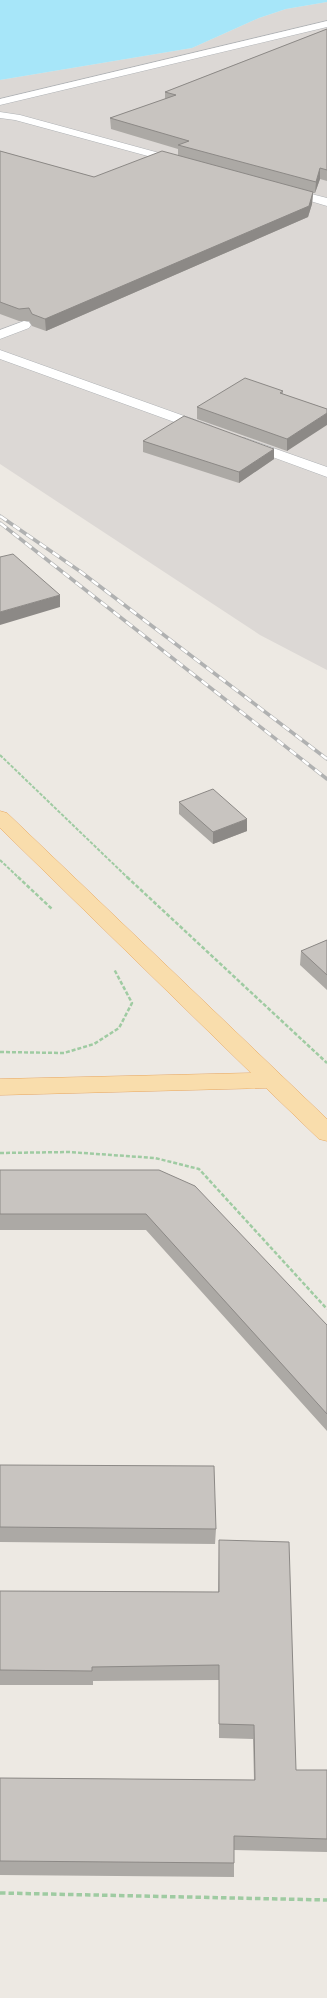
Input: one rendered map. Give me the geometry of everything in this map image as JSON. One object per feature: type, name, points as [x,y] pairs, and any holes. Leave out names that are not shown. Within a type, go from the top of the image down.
[{"type":"main road","points":[[0,817],[327,1133]]},
{"type":"main road","points":[[0,1087],[272,1080]]},
{"type":"street","points":[[0,102],[327,24]]},
{"type":"street","points":[[0,115],[190,165]]},
{"type":"street","points":[[274,187],[327,202]]},
{"type":"street","points":[[0,335],[24,325]]},
{"type":"street","points":[[0,354],[327,472]]},
{"type":"path","points":[[0,755],[108,859],[327,1063]]},
{"type":"path","points":[[0,860],[57,914]]},
{"type":"path","points":[[0,1052],[64,1053],[94,1044],[119,1028],[132,1003],[114,968]]},
{"type":"path","points":[[0,1153],[69,1152],[155,1158],[199,1169],[327,1309]]},
{"type":"path","points":[[0,1893],[327,1900]]},
{"type":"shaded area","points":[[327,2],[327,670],[260,635],[0,464],[0,80],[192,48],[259,18],[286,9]]},
{"type":"water","points":[[0,0],[327,0],[327,2],[286,9],[259,18],[192,48],[0,80]]},
{"type":"building","points":[[327,29],[327,170],[320,168],[316,182],[178,145],[189,141],[110,118],[176,95],[165,92]]},
{"type":"building","points":[[0,151],[94,177],[162,151],[313,192],[309,206],[45,319],[32,314],[29,308],[19,309],[0,302]]},
{"type":"building","points":[[245,378],[283,391],[280,393],[327,409],[327,413],[287,439],[197,407]]},
{"type":"building","points":[[184,416],[274,449],[239,472],[143,441]]},
{"type":"building","points":[[13,554],[60,595],[0,612],[0,557]]},
{"type":"building","points":[[213,789],[247,819],[213,832],[179,802]]},
{"type":"building","points":[[327,940],[327,975],[301,951]]},
{"type":"building","points":[[0,1170],[159,1170],[195,1186],[327,1325],[327,1414],[146,1214],[0,1214]]},
{"type":"building","points":[[0,1465],[214,1466],[216,1529],[0,1527]]},
{"type":"building","points":[[219,1540],[289,1542],[296,1770],[327,1770],[327,1839],[234,1836],[234,1863],[0,1861],[0,1778],[255,1780],[254,1725],[219,1724],[219,1665],[92,1667],[92,1671],[0,1670],[0,1591],[219,1592]]},
{"type":"railway","points":[[0,516],[81,572],[327,759]]},
{"type":"railway","points":[[0,523],[327,779]]}]
